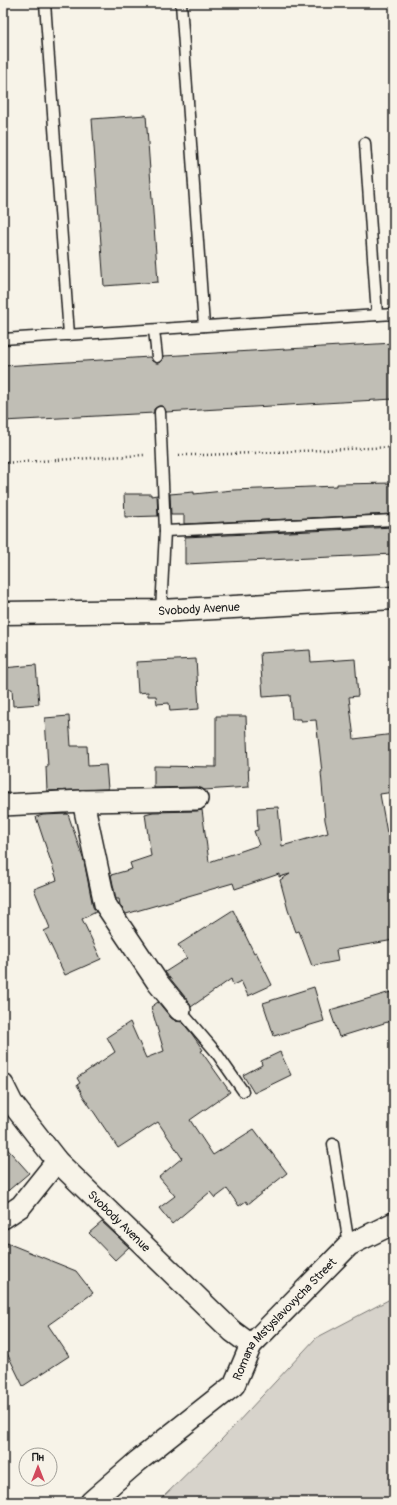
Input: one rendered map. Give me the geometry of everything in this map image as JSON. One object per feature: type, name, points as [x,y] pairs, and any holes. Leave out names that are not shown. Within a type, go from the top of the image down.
[{"type":"main road","name":"Svobody Avenue","points":[[3,613],[161,611],[394,598]]},
{"type":"street","points":[[3,805],[83,801],[196,799]]},
{"type":"street","points":[[83,801],[105,904],[158,984],[180,1010]]},
{"type":"street","name":"Svobody Avenue","points":[[3,1085],[12,1103],[57,1161],[232,1331],[251,1345]]},
{"type":"street","points":[[3,1218],[21,1206],[57,1161]]},
{"type":"street","name":"Romana Mstyslavovycha Street","points":[[91,1502],[138,1461],[234,1385],[251,1345],[349,1245],[394,1223]]},
{"type":"lane","points":[[45,3],[69,335]]},
{"type":"lane","points":[[181,3],[204,326]]},
{"type":"lane","points":[[365,143],[377,315]]},
{"type":"lane","points":[[3,340],[394,314]]},
{"type":"lane","points":[[154,330],[157,357]]},
{"type":"lane","points":[[160,412],[165,531],[161,611]]},
{"type":"lane","points":[[165,531],[394,520]]},
{"type":"lane","points":[[180,1010],[214,1051],[242,1091]]},
{"type":"lane","points":[[332,1144],[349,1245]]},
{"type":"path","points":[[3,463],[162,454],[205,455],[394,447]]},
{"type":"shaded area","points":[[394,1297],[394,1502],[158,1502],[222,1439],[316,1338]]},
{"type":"building","points":[[146,115],[158,282],[104,286],[92,119]]},
{"type":"building","points":[[394,343],[394,399],[166,412],[163,406],[159,406],[154,409],[154,413],[3,421],[3,366],[150,357],[152,361],[157,363],[161,362],[163,356]]},
{"type":"building","points":[[394,483],[394,514],[184,524],[184,515],[171,515],[170,494],[337,486],[337,484]]},
{"type":"building","points":[[124,494],[157,495],[158,516],[125,517]]},
{"type":"building","points":[[394,527],[394,554],[185,564],[185,537]]},
{"type":"building","points":[[310,650],[311,662],[355,659],[358,696],[349,697],[354,739],[394,734],[394,792],[380,794],[387,833],[394,831],[394,940],[336,950],[338,961],[312,966],[299,931],[296,932],[280,880],[290,874],[279,877],[279,874],[235,889],[233,883],[126,914],[120,905],[119,899],[116,899],[111,875],[132,869],[130,863],[151,856],[145,814],[153,812],[202,810],[209,862],[259,845],[254,831],[258,830],[257,808],[278,807],[282,846],[328,833],[325,820],[322,772],[316,720],[301,721],[301,719],[292,719],[290,695],[263,697],[260,653]]},
{"type":"building","points":[[196,659],[199,709],[170,711],[169,703],[157,704],[156,696],[148,696],[148,692],[138,693],[136,662]]},
{"type":"building","points":[[36,665],[39,704],[13,706],[12,689],[3,690],[3,668]]},
{"type":"building","points":[[69,716],[71,746],[87,746],[88,766],[106,765],[108,789],[47,791],[46,767],[48,767],[45,718]]},
{"type":"building","points":[[216,716],[246,716],[249,787],[204,790],[197,787],[154,788],[154,766],[216,767]]},
{"type":"building","points":[[68,814],[84,861],[93,907],[96,912],[82,919],[101,959],[65,975],[44,931],[50,928],[34,889],[57,880],[36,817],[43,815]]},
{"type":"building","points":[[233,910],[254,953],[256,952],[272,985],[248,996],[241,981],[233,985],[231,979],[191,1007],[189,1002],[165,972],[187,958],[178,945]]},
{"type":"building","points":[[314,987],[324,1021],[274,1036],[263,1003]]},
{"type":"building","points":[[394,991],[394,1020],[339,1037],[330,1010]]},
{"type":"building","points":[[158,1002],[171,1018],[182,1022],[192,1034],[203,1050],[201,1051],[230,1092],[190,1120],[213,1155],[254,1129],[287,1173],[248,1204],[246,1201],[239,1206],[227,1189],[215,1198],[210,1192],[172,1224],[159,1208],[175,1196],[159,1177],[182,1158],[158,1122],[118,1148],[77,1085],[80,1083],[77,1078],[115,1052],[107,1037],[130,1022],[146,1058],[164,1051],[151,1007]]},
{"type":"building","points":[[280,1052],[291,1075],[254,1093],[243,1075],[262,1065],[261,1061]]},
{"type":"building","points":[[3,1144],[29,1173],[3,1195]]},
{"type":"building","points":[[102,1222],[129,1247],[115,1260],[89,1233]]},
{"type":"building","points":[[7,1243],[76,1271],[93,1293],[48,1325],[69,1356],[23,1386],[3,1345],[3,1254]]}]
